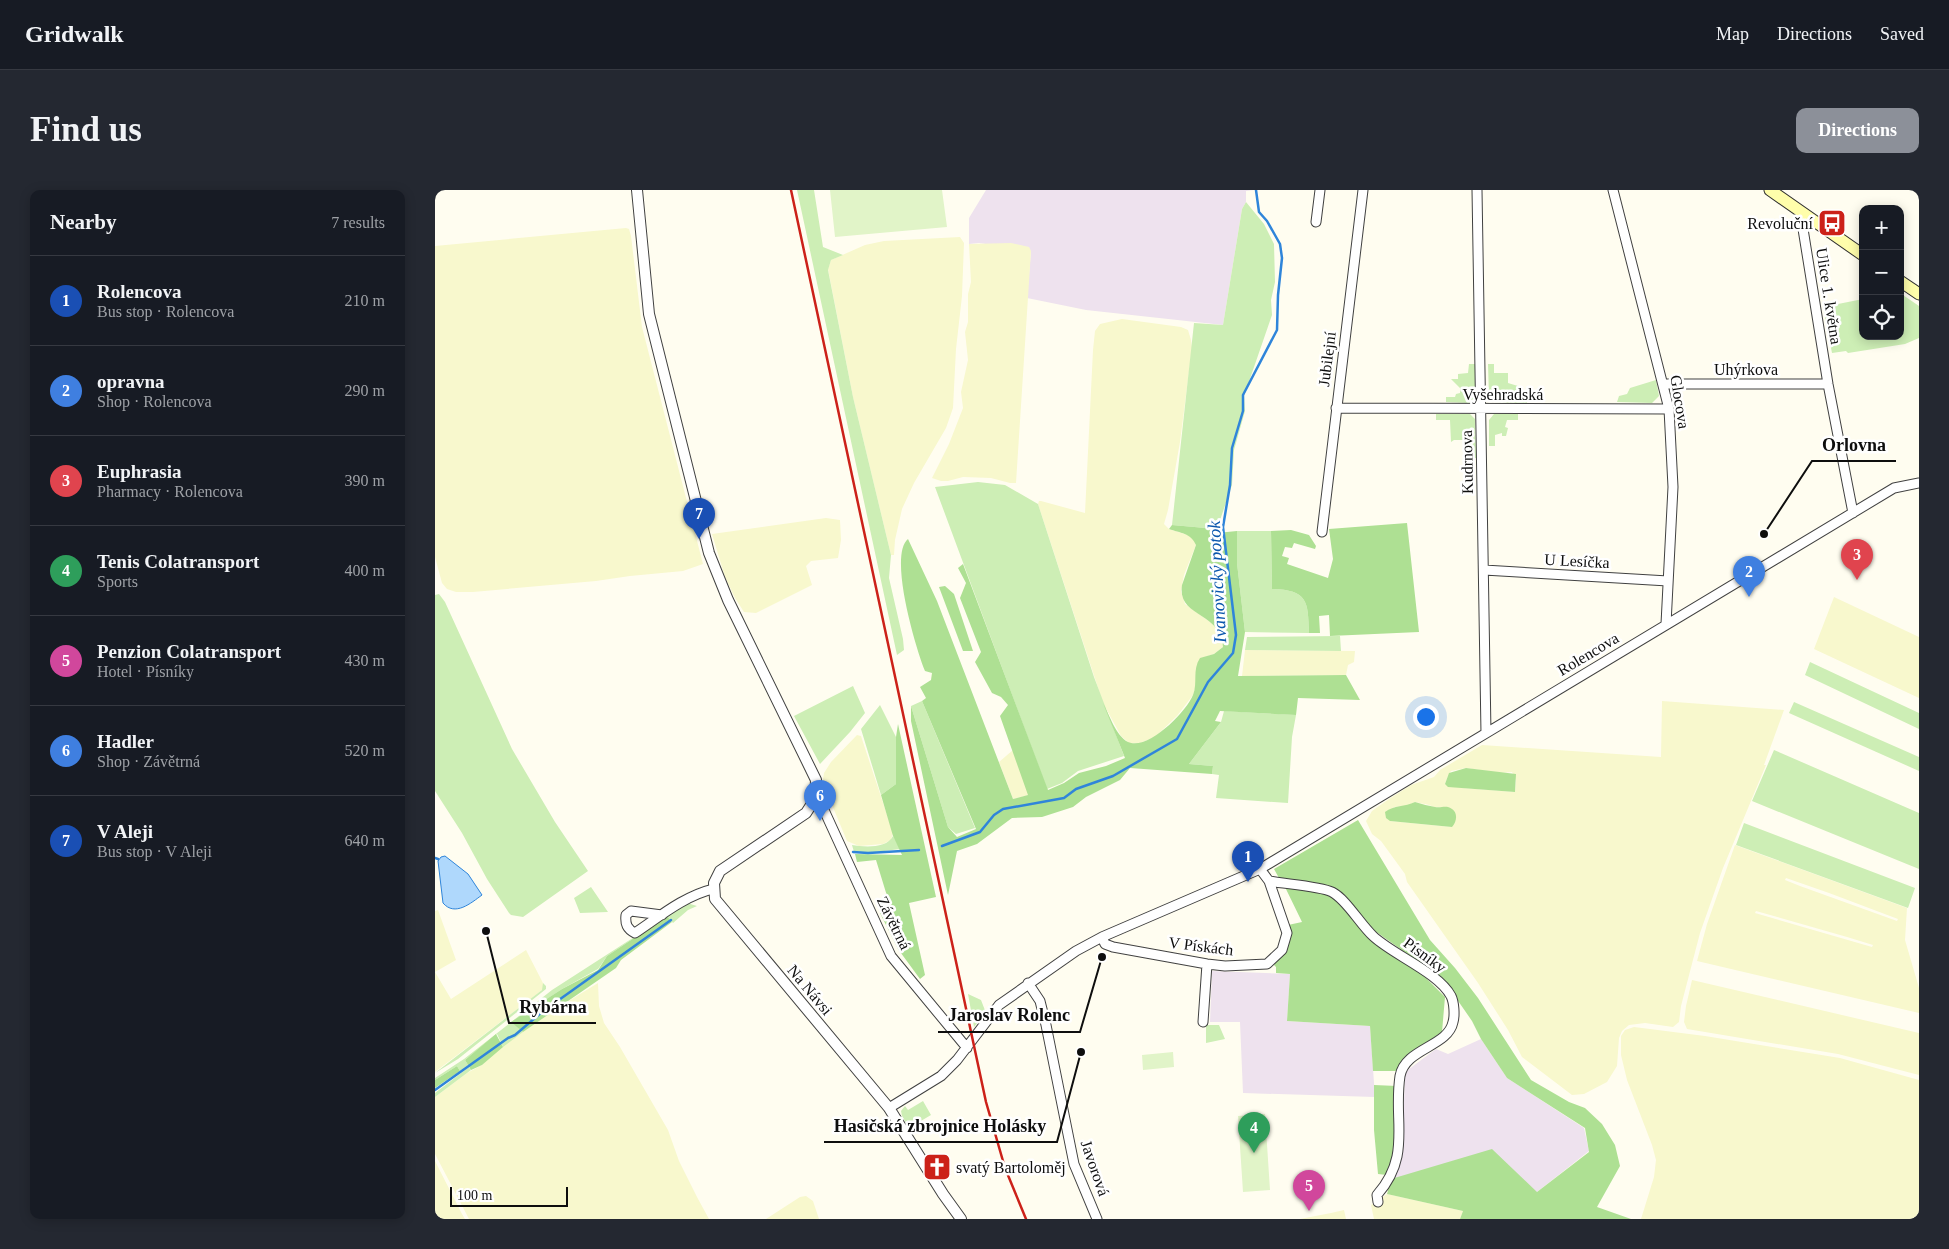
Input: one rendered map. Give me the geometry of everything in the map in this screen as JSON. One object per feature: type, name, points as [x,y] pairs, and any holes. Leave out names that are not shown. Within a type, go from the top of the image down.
[{"type":"main road","points":[[1770,190],[1859,252]]},
{"type":"main road","points":[[1904,284],[1919,294]]},
{"type":"street","points":[[637,190],[649,314],[709,553],[727,600],[815,775],[817,790],[815,799],[803,816],[720,870],[713,888],[697,894],[662,915]]},
{"type":"street","points":[[1316,222],[1320,190]]},
{"type":"street","name":"Jubilejní","points":[[1322,532],[1363,190]]},
{"type":"street","name":"Kudrnova","points":[[1477,190],[1486,733]]},
{"type":"street","name":"Glocova","points":[[1613,190],[1664,384],[1669,410],[1673,487],[1666,624]]},
{"type":"street","name":"Ulice 1. května","points":[[1805,214],[1802,224],[1828,384]]},
{"type":"street","name":"Uhýrkova","points":[[1664,384],[1828,384]]},
{"type":"street","points":[[1828,384],[1853,513]]},
{"type":"street","name":"Vyšehradská","points":[[1336,408],[1669,410]]},
{"type":"street","name":"Rolencova","points":[[889,1108],[934,1082],[957,1060],[999,1005],[1076,951],[1102,937],[1261,869],[1894,488],[1919,483]]},
{"type":"street","name":"U Lesíčka","points":[[1484,570],[1668,581]]},
{"type":"street","name":"Závětrná","points":[[815,799],[824,810],[891,956],[967,1048]]},
{"type":"street","points":[[1261,869],[1269,881]]},
{"type":"street","name":"V Pískách","points":[[1102,937],[1105,944],[1207,964],[1225,966],[1267,964],[1282,950],[1287,933],[1269,881]]},
{"type":"street","name":"Písníky","points":[[1269,881],[1329,891],[1341,897],[1350,911],[1374,937],[1435,978],[1451,996],[1454,1016],[1450,1031],[1407,1060],[1401,1070],[1397,1162],[1383,1188],[1377,1195],[1377,1202]]},
{"type":"street","name":"Na Návsi","points":[[713,888],[715,899],[722,908],[889,1108],[961,1219]]},
{"type":"street","points":[[1203,1022],[1207,964]]},
{"type":"street","name":"Javorová","points":[[1028,983],[1040,1000],[1073,1164],[1097,1219]]},
{"type":"shaded area","points":[[986,190],[1254,190],[1246,191],[1246,202],[1242,209],[1223,325],[1086,310],[1027,298],[1031,251],[979,243],[969,244],[969,218]]},
{"type":"shaded area","points":[[1212,971],[1290,974],[1287,1021],[1370,1026],[1375,1097],[1243,1093],[1240,1022],[1210,1022]]},
{"type":"shaded area","points":[[1481,1039],[1507,1078],[1584,1128],[1589,1151],[1537,1192],[1391,1179],[1402,1158],[1405,1072],[1436,1049],[1448,1054]]},
{"type":"green space","points":[[797,190],[814,190],[823,247],[843,255],[831,260],[828,270],[853,397],[891,555],[889,578],[904,650],[897,655]]},
{"type":"green space","points":[[830,190],[942,190],[947,227],[835,237]]},
{"type":"green space","points":[[1246,202],[1264,224],[1274,244],[1275,282],[1271,300],[1272,315],[1244,396],[1245,411],[1234,450],[1232,485],[1217,529],[1172,525],[1194,323],[1223,325],[1242,209]]},
{"type":"green space","points":[[629,229],[631,236],[642,327],[703,564],[683,571],[596,581],[473,592],[456,592],[447,589],[442,583],[435,557],[435,246]]},
{"type":"green space","points":[[960,237],[964,243],[962,296],[956,349],[953,408],[946,428],[914,483],[902,509],[895,540],[894,555],[891,555],[853,397],[828,269],[831,260],[865,245],[884,241]]},
{"type":"green space","points":[[1011,243],[1029,247],[1031,251],[1016,483],[991,478],[963,477],[941,481],[932,478],[949,444],[963,408],[961,392],[968,360],[965,332],[968,322],[968,294],[971,282],[969,244]]},
{"type":"green space","points":[[1904,296],[1919,306],[1919,338],[1905,344],[1848,353],[1846,351],[1832,353],[1823,307],[1859,300],[1859,340],[1904,340]]},
{"type":"green space","points":[[1122,319],[1181,327],[1188,330],[1192,348],[1180,442],[1164,524],[1169,529],[1193,538],[1196,545],[1184,575],[1181,591],[1185,604],[1217,627],[1222,638],[1223,647],[1214,654],[1205,657],[1193,695],[1177,716],[1155,737],[1140,743],[1129,743],[1121,736],[1103,703],[1038,504],[1041,501],[1085,513],[1095,331],[1100,324]]},
{"type":"green space","points":[[1469,364],[1475,364],[1475,397],[1469,403],[1446,402],[1446,397],[1455,397],[1456,394],[1460,393],[1460,388],[1451,379],[1458,379],[1458,374],[1468,373]]},
{"type":"green space","points":[[1488,364],[1494,364],[1494,373],[1508,373],[1508,383],[1518,386],[1518,397],[1527,397],[1527,403],[1494,402],[1489,397]]},
{"type":"green space","points":[[1656,380],[1659,396],[1652,403],[1617,402],[1619,396],[1627,394],[1630,388]]},
{"type":"green space","points":[[1436,414],[1470,414],[1475,419],[1476,458],[1470,458],[1469,440],[1454,440],[1451,442],[1450,420],[1436,420]]},
{"type":"green space","points":[[1494,414],[1518,414],[1518,420],[1507,420],[1505,427],[1508,428],[1506,436],[1502,436],[1502,433],[1495,435],[1495,446],[1489,446],[1489,420]]},
{"type":"green space","points":[[978,482],[1005,485],[1038,504],[1094,677],[1124,756],[1078,771],[1062,783],[1047,789],[935,487]]},
{"type":"green space","points":[[826,518],[840,520],[841,540],[838,558],[811,561],[806,566],[812,585],[756,613],[744,612],[725,577],[712,534]]},
{"type":"green space","points":[[1407,523],[1419,632],[1330,636],[1329,615],[1319,616],[1320,633],[1309,633],[1308,613],[1304,599],[1293,592],[1272,589],[1271,531],[1291,530],[1309,535],[1316,546],[1315,549],[1294,543],[1292,548],[1285,547],[1282,556],[1289,558],[1287,564],[1328,578],[1333,559],[1329,529]]},
{"type":"green space","points":[[1172,525],[1217,529],[1217,533],[1237,531],[1237,563],[1245,632],[1238,676],[1346,675],[1360,700],[1298,698],[1296,715],[1220,711],[1215,721],[1221,722],[1189,764],[1213,766],[1212,774],[1130,768],[1120,780],[1086,797],[1073,807],[1042,817],[1012,818],[977,844],[957,851],[948,895],[911,721],[911,706],[948,827],[957,837],[976,829],[922,701],[926,698],[920,687],[931,680],[932,673],[925,671],[910,624],[902,582],[901,563],[903,548],[908,539],[937,601],[1013,799],[1028,795],[1000,716],[1008,705],[1001,697],[992,693],[975,662],[981,652],[960,598],[966,583],[958,568],[963,564],[1048,790],[1064,783],[1079,773],[1106,766],[1125,758],[1103,703],[1116,730],[1124,739],[1128,742],[1136,743],[1146,741],[1156,736],[1175,720],[1189,702],[1193,695],[1196,667],[1200,658],[1214,654],[1223,647],[1220,635],[1215,627],[1192,610],[1182,596],[1182,585],[1196,545],[1188,536],[1169,529]]},
{"type":"green space","points":[[1237,531],[1271,531],[1272,589],[1293,592],[1304,599],[1308,613],[1309,633],[1245,632],[1237,563]]},
{"type":"green space","points":[[945,586],[954,594],[973,651],[963,651],[939,587]]},
{"type":"green space","points":[[439,594],[445,602],[512,749],[555,822],[588,871],[523,917],[509,913],[435,791],[435,595]]},
{"type":"green space","points":[[1834,597],[1919,637],[1919,698],[1814,649]]},
{"type":"green space","points":[[1340,636],[1341,651],[1245,650],[1247,637]]},
{"type":"green space","points":[[1245,650],[1355,651],[1354,662],[1348,665],[1346,675],[1242,676]]},
{"type":"green space","points":[[1810,662],[1919,713],[1919,729],[1805,675]]},
{"type":"green space","points":[[853,686],[865,713],[820,764],[794,716]]},
{"type":"green space","points":[[922,701],[975,828],[956,834],[948,827],[911,706]]},
{"type":"green space","points":[[1662,701],[1784,710],[1764,765],[1766,765],[1723,868],[1700,933],[1681,1006],[1679,1022],[1673,1027],[1645,1023],[1629,1025],[1622,1031],[1619,1038],[1617,1066],[1607,1082],[1584,1094],[1572,1095],[1522,1057],[1508,1030],[1478,983],[1407,882],[1405,874],[1381,841],[1372,834],[1366,821],[1372,811],[1389,799],[1411,785],[1434,777],[1440,770],[1482,745],[1661,757]],"holes":[[[1466,768],[1501,773],[1512,772],[1516,780],[1515,792],[1463,788],[1445,784],[1451,771]],[[1415,802],[1434,807],[1447,807],[1452,827],[1390,821],[1394,807],[1407,806]]]},
{"type":"green space","points":[[1794,702],[1919,757],[1919,771],[1789,713]]},
{"type":"green space","points":[[880,705],[896,737],[896,784],[881,795],[861,729]]},
{"type":"green space","points":[[1224,711],[1296,715],[1292,737],[1288,803],[1216,798],[1219,775],[1212,774],[1213,766],[1189,764],[1221,722]]},
{"type":"green space","points":[[898,724],[936,897],[909,903],[925,975],[920,979],[898,949],[880,913],[891,909],[876,860],[857,862],[855,854],[902,855],[893,836],[881,795],[896,784],[896,737]]},
{"type":"green space","points":[[857,735],[861,736],[893,833],[891,840],[883,844],[859,846],[847,841],[825,788],[824,773],[831,762]]},
{"type":"green space","points":[[1013,750],[1029,795],[1013,799],[999,762]]},
{"type":"green space","points":[[1774,750],[1919,813],[1919,869],[1752,801]]},
{"type":"green space","points":[[1466,768],[1516,774],[1515,792],[1448,787],[1445,784],[1449,773]]},
{"type":"green space","points":[[1415,802],[1435,807],[1451,808],[1456,816],[1454,824],[1452,827],[1390,821],[1386,818],[1385,812],[1388,810]]},
{"type":"green space","points":[[1358,820],[1430,940],[1478,998],[1531,1080],[1569,1102],[1585,1108],[1602,1124],[1615,1145],[1620,1166],[1597,1207],[1631,1219],[1460,1219],[1463,1211],[1387,1194],[1391,1179],[1492,1149],[1537,1192],[1589,1152],[1585,1128],[1507,1078],[1481,1039],[1472,1021],[1437,975],[1375,931],[1353,909],[1345,895],[1330,887],[1279,878],[1274,869]]},
{"type":"green space","points":[[1744,823],[1915,888],[1908,908],[1736,845]]},
{"type":"green space","points":[[893,836],[900,849],[868,853],[854,852],[852,845],[880,845],[886,843]]},
{"type":"green space","points":[[1735,845],[1907,908],[1905,940],[1919,988],[1919,1013],[1697,961],[1707,924]],"holes":[[[1786,878],[1829,893],[1898,919],[1897,921],[1800,886],[1785,880]],[[1756,911],[1847,937],[1873,945],[1872,947],[1755,913]]]},
{"type":"green space","points":[[591,887],[608,912],[580,913],[574,898]]},
{"type":"green space","points":[[1285,887],[1328,894],[1337,899],[1346,912],[1372,940],[1424,976],[1445,997],[1442,1032],[1405,1057],[1397,1071],[1373,1071],[1370,1026],[1287,1021],[1290,974],[1276,973],[1274,965],[1288,943],[1288,925],[1302,922]]},
{"type":"green space","points":[[687,903],[697,906],[688,910],[673,923],[667,916],[607,956],[598,969],[562,989],[512,1022],[523,1032],[503,1047],[497,1034],[465,1060],[468,1065],[460,1071],[457,1066],[435,1080],[435,1078],[464,1059],[552,990]]},
{"type":"green space","points":[[438,910],[456,960],[435,972],[435,911]]},
{"type":"green space","points":[[667,916],[672,922],[621,960],[616,968],[523,1032],[511,1022],[562,989],[598,970],[607,956]]},
{"type":"green space","points":[[526,950],[543,983],[543,989],[435,1072],[435,972],[451,999]]},
{"type":"green space","points":[[1692,980],[1919,1033],[1919,1075],[1838,1054],[1687,1029],[1684,1022]]},
{"type":"green space","points":[[543,983],[546,989],[458,1059],[435,1073],[542,990]]},
{"type":"green space","points":[[598,983],[599,1006],[604,1023],[668,1130],[679,1161],[709,1219],[469,1219],[435,1154],[435,1097],[467,1073],[482,1065],[492,1054],[549,1013]]},
{"type":"green space","points":[[968,994],[981,1000],[986,1013],[974,1027]]},
{"type":"green space","points":[[1206,1025],[1219,1025],[1225,1039],[1206,1043]]},
{"type":"green space","points":[[1634,1027],[1705,1036],[1840,1058],[1919,1080],[1919,1219],[1641,1219],[1654,1177],[1656,1160],[1627,1080],[1621,1055],[1621,1036],[1625,1030]]},
{"type":"green space","points":[[496,1034],[503,1047],[482,1065],[471,1070],[465,1060]]},
{"type":"green space","points":[[1173,1052],[1174,1067],[1143,1070],[1142,1055]]},
{"type":"green space","points":[[457,1066],[460,1071],[435,1088],[435,1080]]},
{"type":"green space","points":[[469,1067],[471,1070],[435,1097],[435,1093]]},
{"type":"green space","points":[[1374,1085],[1397,1086],[1396,1148],[1387,1175],[1378,1174],[1374,1130]]},
{"type":"green space","points":[[923,1101],[931,1115],[909,1128],[901,1111],[905,1106],[908,1110]]},
{"type":"green space","points":[[1265,1114],[1270,1190],[1243,1192],[1238,1116]]},
{"type":"green space","points":[[435,1161],[462,1214],[465,1219],[435,1219]]},
{"type":"green space","points":[[1387,1194],[1463,1211],[1460,1219],[1374,1219],[1371,1205]]},
{"type":"green space","points":[[806,1196],[813,1201],[819,1219],[766,1219],[800,1197]]},
{"type":"green space","points":[[1344,1210],[1346,1219],[1300,1219],[1331,1213]]},
{"type":"water","points":[[445,856],[468,874],[482,895],[473,902],[458,909],[448,907],[443,903],[438,861],[441,857]]},
{"type":"waterway","name":"Ivanovický potok","points":[[942,846],[980,832],[994,815],[1003,809],[1064,798],[1076,789],[1113,776],[1177,739],[1208,682],[1233,653],[1236,635],[1223,527],[1230,485],[1232,448],[1243,411],[1243,395],[1277,330],[1282,258],[1280,244],[1267,221],[1259,212],[1256,190]]},
{"type":"waterway","name":"Ivanovický potok","points":[[853,852],[919,850]]},
{"type":"waterway","name":"Ivanovický potok","points":[[435,1090],[515,1035],[542,1012],[671,920]]},
{"type":"railway","points":[[791,190],[986,1102],[1005,1168],[1026,1219]]},
{"type":"place","name":"Revoluční","points":[[1832,223]]},
{"type":"place","name":"Orlovna","points":[[1764,534]]},
{"type":"place","name":"V Aleji","points":[[699,539]]},
{"type":"place","name":"Euphrasia","points":[[1857,580]]},
{"type":"place","name":"opravna","points":[[1749,597]]},
{"type":"place","name":"Hadler","points":[[820,821]]},
{"type":"place","name":"Rolencova","points":[[1248,882]]},
{"type":"place","name":"Rybárna","points":[[486,931]]},
{"type":"place","name":"Jaroslav Rolenc","points":[[1102,957]]},
{"type":"place","name":"Hasičská zbrojnice Holásky","points":[[1081,1052]]},
{"type":"place","name":"Tenis Colatransport","points":[[1254,1153]]},
{"type":"place","name":"svatý Bartoloměj","points":[[937,1167]]},
{"type":"place","name":"Penzion Colatransport","points":[[1309,1211]]}]
